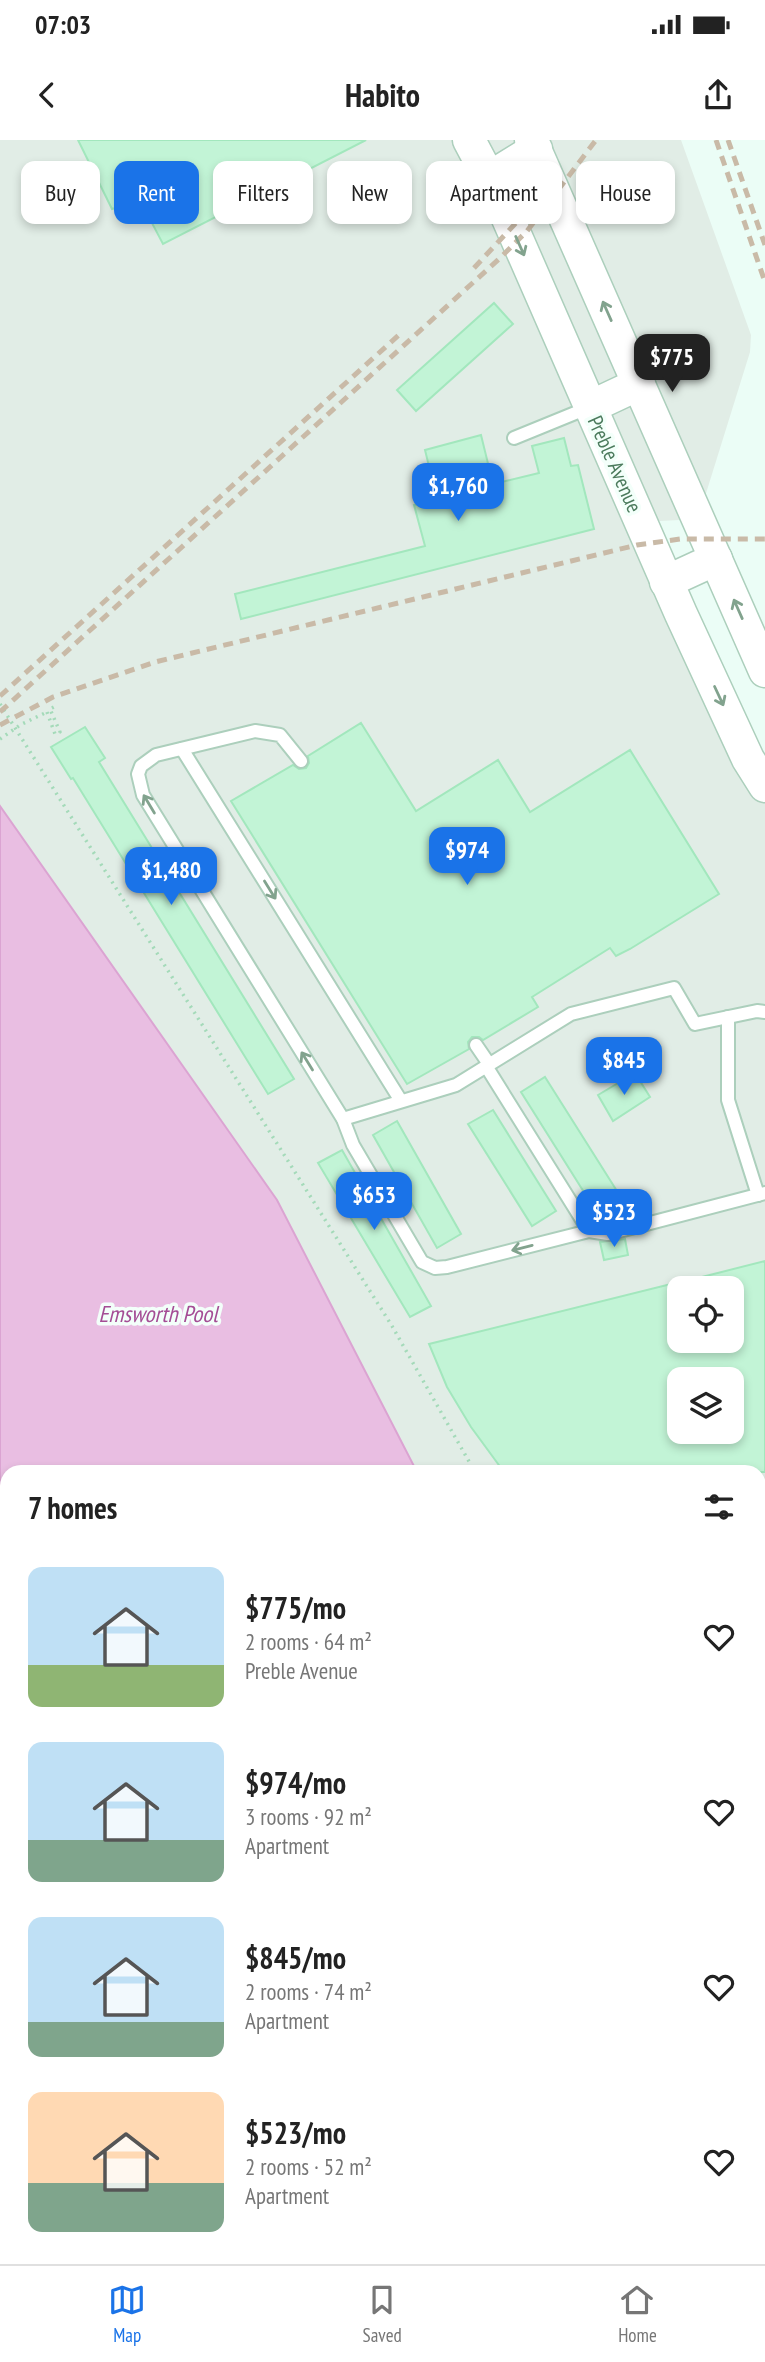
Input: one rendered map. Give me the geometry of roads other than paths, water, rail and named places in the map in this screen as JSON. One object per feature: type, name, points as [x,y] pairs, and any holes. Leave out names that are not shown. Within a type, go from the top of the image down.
[{"type":"street","name":"Preble Avenue","points":[[470,140],[475,161]]},
{"type":"street","points":[[512,161],[538,143],[639,384],[765,671]]},
{"type":"street","name":"Preble Avenue","points":[[500,224],[590,407],[666,582],[748,760],[765,786]]},
{"type":"street","points":[[590,407],[639,384]]},
{"type":"street","points":[[666,582],[716,559]]},
{"type":"lane","points":[[514,438],[590,407]]},
{"type":"lane","points":[[300,761],[286,740],[264,730],[156,755],[141,766],[138,774],[143,795],[343,1119],[353,1145],[411,1245],[428,1267],[447,1267],[589,1231],[608,1234],[762,1194],[728,1100],[728,1017]]},
{"type":"lane","points":[[183,749],[401,1101]]},
{"type":"lane","points":[[343,1119],[456,1084],[571,1014],[674,988],[695,1024],[757,1011],[765,1012]]},
{"type":"lane","points":[[476,1045],[589,1231]]},
{"type":"water","name":"Emsworth Pool","points":[[0,806],[277,1200],[413,1465],[0,1465]]},
{"type":"railway","points":[[0,712],[499,259],[527,231],[596,140]]},
{"type":"railway","points":[[716,140],[765,282]]},
{"type":"railway","points":[[728,140],[765,245]]},
{"type":"railway","points":[[474,268],[515,224]]},
{"type":"railway","points":[[0,696],[401,333]]},
{"type":"railway","points":[[0,725],[53,697],[155,662],[637,545],[680,539],[765,539]]}]
